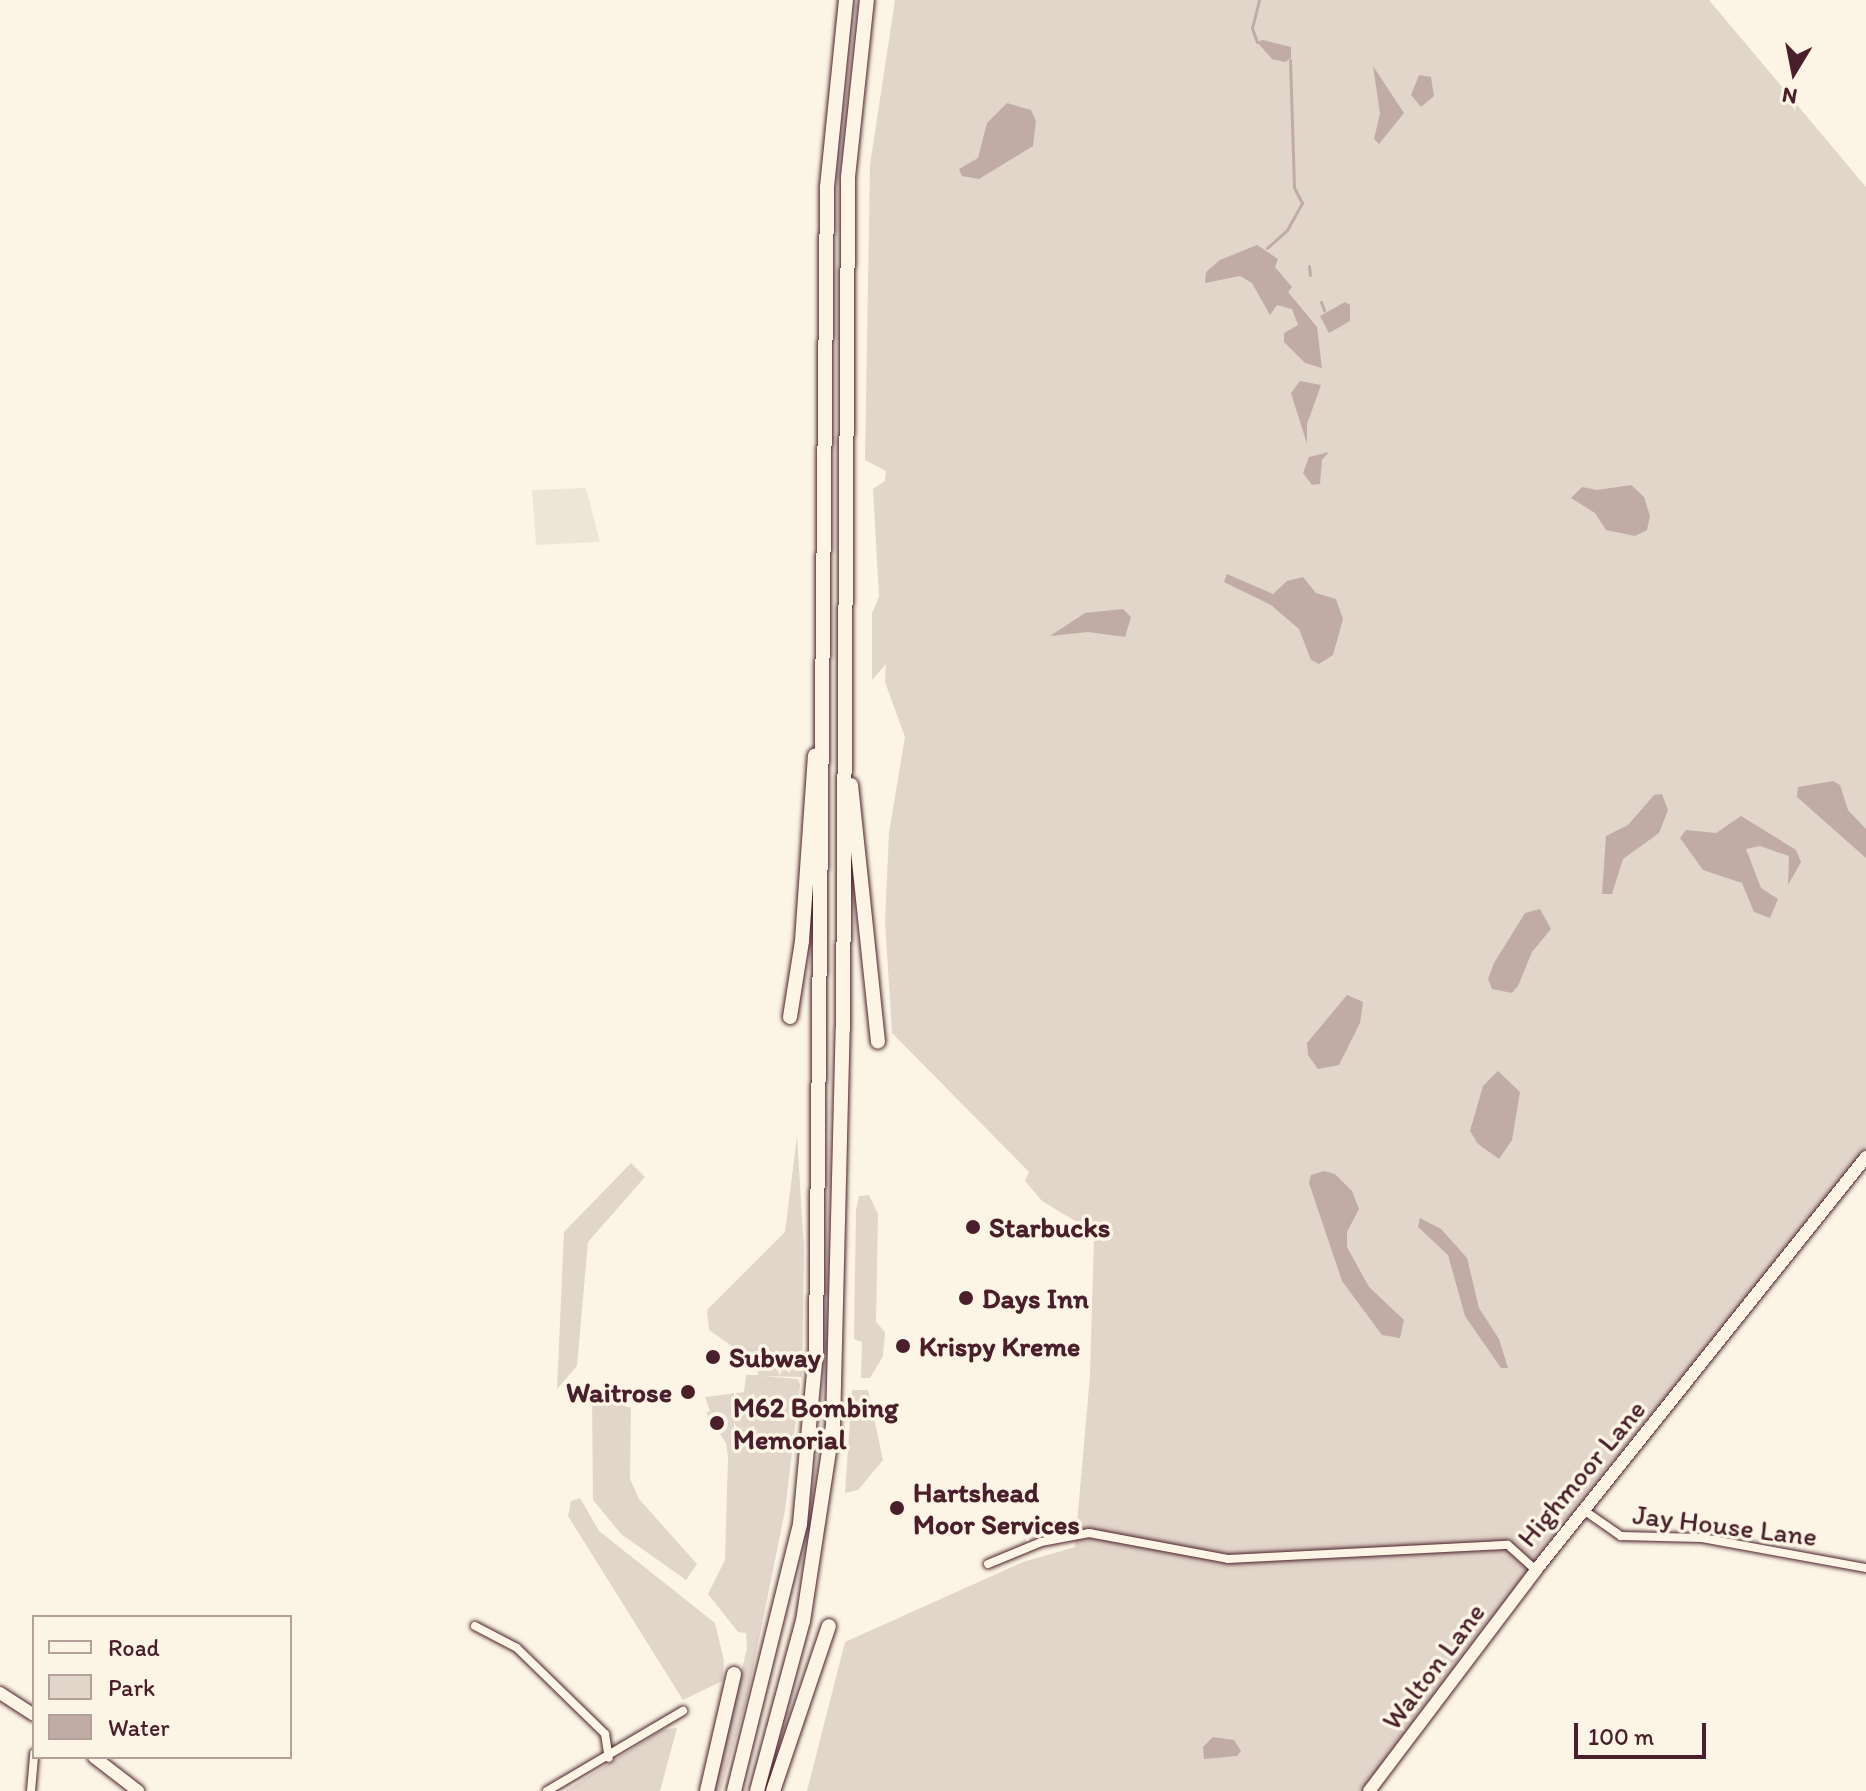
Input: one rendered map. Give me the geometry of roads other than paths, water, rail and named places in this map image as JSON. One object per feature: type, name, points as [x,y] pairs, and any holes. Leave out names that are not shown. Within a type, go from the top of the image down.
[{"type":"highway","points":[[734,1791],[786,1594],[809,1438],[818,1264],[827,187],[846,0]]},
{"type":"highway","points":[[757,1791],[806,1606],[833,1425],[848,177],[867,0]]},
{"type":"highway","points":[[790,1017],[802,941],[809,800],[823,690]]},
{"type":"highway","points":[[844,701],[878,1042]]},
{"type":"highway","points":[[773,1791],[829,1626]]},
{"type":"highway","points":[[707,1791],[734,1674]]},
{"type":"main road","name":"Highmoor Lane","points":[[1536,1570],[1866,1157]]},
{"type":"main road","name":"Walton Lane","points":[[1369,1791],[1536,1570]]},
{"type":"main road","points":[[0,1693],[32,1714]]},
{"type":"main road","points":[[97,1759],[138,1791]]},
{"type":"street","name":"Jay House Lane","points":[[1585,1511],[1621,1536],[1702,1538],[1866,1568]]},
{"type":"street","name":"Highmoor Lane","points":[[988,1564],[1041,1542],[1089,1533],[1228,1559],[1508,1545],[1536,1570]]},
{"type":"street","points":[[475,1626],[517,1648],[605,1734],[609,1758]]},
{"type":"street","points":[[547,1791],[609,1758],[683,1711]]},
{"type":"street","points":[[31,1791],[34,1759]]},
{"type":"water","points":[[1263,40],[1291,47],[1291,58],[1285,62],[1272,59],[1257,42]]},
{"type":"water","points":[[1373,66],[1404,113],[1379,144],[1374,139],[1380,114]]},
{"type":"water","points":[[1419,75],[1431,77],[1434,96],[1421,107],[1411,95]]},
{"type":"water","points":[[1007,103],[1031,110],[1036,121],[1033,146],[979,179],[962,176],[959,169],[978,158],[987,123]]},
{"type":"water","points":[[1257,245],[1278,259],[1275,267],[1292,287],[1288,292],[1317,327],[1322,368],[1305,363],[1284,342],[1284,333],[1298,325],[1292,309],[1277,305],[1270,315],[1252,283],[1240,276],[1205,283],[1206,272],[1220,260]]},
{"type":"water","points":[[1345,302],[1350,305],[1350,321],[1329,333],[1320,316]]},
{"type":"water","points":[[1300,381],[1321,385],[1307,424],[1307,444],[1291,393]]},
{"type":"water","points":[[1329,452],[1322,460],[1320,484],[1312,485],[1303,473],[1309,457]]},
{"type":"water","points":[[1631,485],[1644,497],[1650,516],[1647,530],[1635,536],[1606,530],[1595,513],[1571,498],[1582,487],[1597,490]]},
{"type":"water","points":[[1227,574],[1273,594],[1287,581],[1303,577],[1316,593],[1336,599],[1343,619],[1333,655],[1319,664],[1311,660],[1299,629],[1271,605],[1224,582]]},
{"type":"water","points":[[1123,609],[1131,617],[1125,637],[1088,632],[1050,636],[1085,613]]},
{"type":"water","points":[[1833,781],[1840,785],[1848,810],[1866,829],[1866,858],[1797,797],[1798,787]]},
{"type":"water","points":[[1662,794],[1668,810],[1659,833],[1623,859],[1612,894],[1602,894],[1606,836],[1628,825],[1654,795]]},
{"type":"water","points":[[1741,816],[1796,850],[1801,862],[1788,885],[1789,856],[1760,846],[1746,849],[1761,888],[1778,899],[1770,918],[1754,912],[1742,883],[1703,870],[1680,838],[1686,830],[1716,833]]},
{"type":"water","points":[[1540,909],[1551,929],[1532,952],[1518,986],[1512,993],[1492,989],[1488,979],[1494,963],[1525,913]]},
{"type":"water","points":[[1347,995],[1363,1002],[1360,1023],[1339,1065],[1318,1069],[1308,1055],[1307,1043]]},
{"type":"water","points":[[1498,1071],[1520,1092],[1512,1140],[1499,1159],[1478,1144],[1470,1131],[1483,1086]]},
{"type":"water","points":[[1324,1171],[1335,1174],[1352,1191],[1359,1209],[1347,1232],[1347,1247],[1369,1287],[1404,1320],[1400,1338],[1382,1335],[1342,1281],[1309,1183],[1311,1175]]},
{"type":"water","points":[[1420,1218],[1441,1229],[1467,1258],[1479,1308],[1499,1339],[1508,1368],[1501,1368],[1465,1316],[1448,1255],[1418,1227]]},
{"type":"water","points":[[1213,1737],[1234,1740],[1241,1751],[1237,1756],[1204,1759],[1203,1747]]},
{"type":"waterway","points":[[1257,42],[1252,28],[1259,0]]},
{"type":"waterway","points":[[1267,248],[1287,230],[1302,203],[1294,187],[1290,60]]},
{"type":"waterway","points":[[1309,266],[1310,275]]},
{"type":"waterway","points":[[1321,302],[1324,310]]},
{"type":"place","name":"Starbucks","points":[[973,1227]]},
{"type":"place","name":"Days Inn","points":[[966,1298]]},
{"type":"place","name":"Krispy Kreme","points":[[903,1346]]},
{"type":"place","name":"Subway","points":[[713,1357]]},
{"type":"place","name":"Waitrose","points":[[688,1392]]},
{"type":"place","name":"M62 Bombing Memorial","points":[[717,1423]]},
{"type":"place","name":"Hartshead Moor Services","points":[[897,1508]]}]
